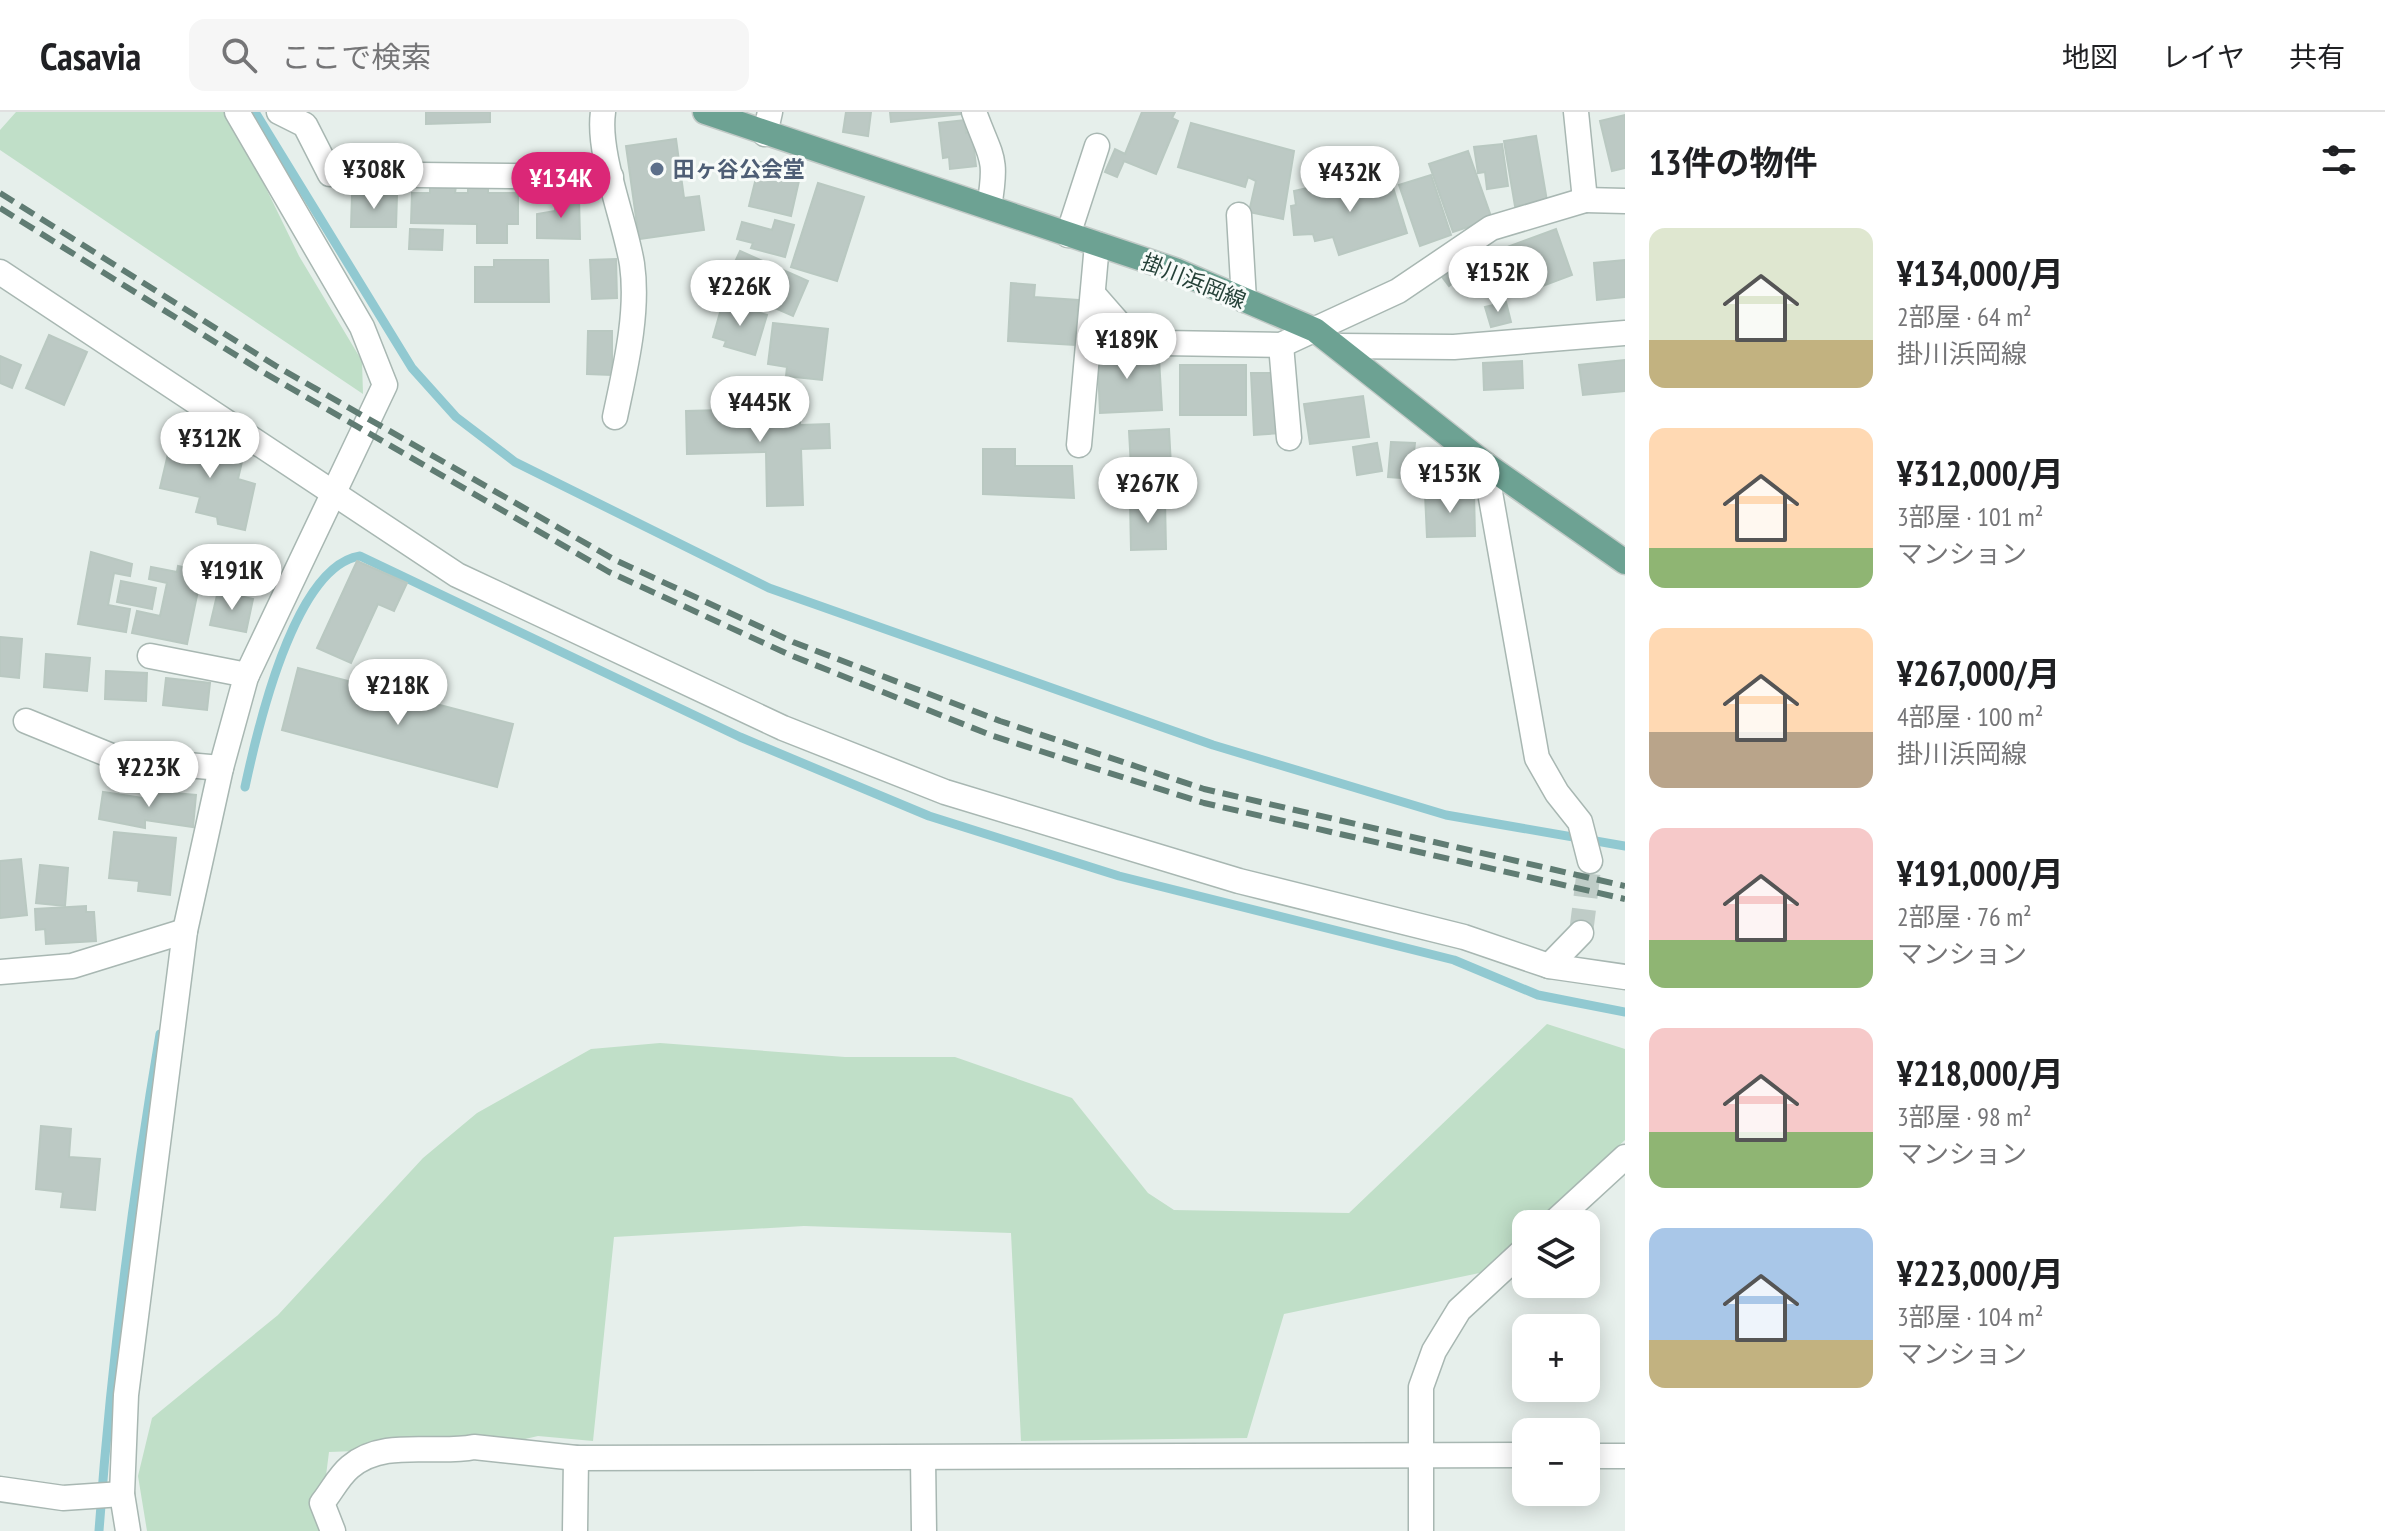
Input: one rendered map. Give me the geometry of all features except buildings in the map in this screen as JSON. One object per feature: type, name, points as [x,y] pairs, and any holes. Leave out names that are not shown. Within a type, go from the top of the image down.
[{"type":"main road","name":"掛川浜岡線","points":[[705,112],[768,123],[989,207],[1175,270],[1315,330],[1485,464],[1625,562]]},
{"type":"street","points":[[279,112],[305,125],[330,174],[611,177]]},
{"type":"street","points":[[603,112],[611,177],[632,266],[629,347],[615,417]]},
{"type":"street","points":[[974,112],[993,155],[995,174],[989,207]]},
{"type":"street","points":[[1576,112],[1585,200]]},
{"type":"street","points":[[128,1531],[121,1494],[126,1395],[184,931],[221,768],[247,675],[385,385],[362,327],[247,116]]},
{"type":"street","points":[[1068,235],[1097,146]]},
{"type":"street","points":[[1093,294],[1128,334],[1162,343],[1281,345],[1398,291],[1491,228],[1585,200],[1625,201]]},
{"type":"street","points":[[1239,215],[1244,300]]},
{"type":"street","points":[[1079,445],[1097,244]]},
{"type":"street","points":[[0,272],[457,575],[783,728],[945,792],[1239,881],[1464,937],[1549,966],[1625,977]]},
{"type":"street","points":[[1339,346],[1454,347],[1625,333]]},
{"type":"street","points":[[1281,345],[1289,438]]},
{"type":"street","points":[[1485,464],[1537,758],[1557,793],[1580,822],[1590,861]]},
{"type":"street","points":[[150,656],[247,675]]},
{"type":"street","points":[[26,721],[119,759],[221,768]]},
{"type":"street","points":[[0,972],[72,966],[184,931]]},
{"type":"street","points":[[1549,966],[1581,933]]},
{"type":"street","points":[[1567,1210],[1625,1157]]},
{"type":"street","points":[[1421,1531],[1421,1387],[1434,1351],[1459,1310],[1512,1261]]},
{"type":"street","points":[[333,1531],[322,1503],[350,1467],[387,1450],[458,1450],[474,1447],[576,1458],[1512,1455]]},
{"type":"street","points":[[1600,1456],[1625,1456]]},
{"type":"street","points":[[575,1531],[576,1458]]},
{"type":"street","points":[[923,1459],[924,1531]]},
{"type":"street","points":[[0,1489],[82,1497],[121,1494]]},
{"type":"green space","points":[[16,112],[229,112],[299,256],[362,361],[363,394],[0,150],[0,130]]},
{"type":"green space","points":[[1547,1024],[1625,1049],[1625,1140],[1552,1210],[1512,1210],[1512,1249],[1489,1271],[1284,1314],[1247,1438],[1021,1441],[1011,1233],[804,1226],[614,1237],[593,1441],[538,1436],[495,1446],[329,1452],[319,1531],[147,1531],[138,1476],[152,1418],[278,1315],[423,1158],[477,1113],[591,1049],[660,1043],[845,1057],[955,1057],[1072,1098],[1148,1193],[1174,1210],[1349,1213]]},
{"type":"waterway","points":[[255,112],[412,368],[456,417],[515,462],[769,588],[1213,745],[1446,815],[1625,846]]},
{"type":"waterway","points":[[245,787],[269,692],[298,619],[316,588],[337,566],[360,556],[740,737],[929,816],[1119,876],[1454,960],[1538,995],[1625,1012]]},
{"type":"waterway","points":[[99,1531],[124,1282],[160,1034]]},
{"type":"tunnel","points":[[1581,933],[1590,861]]},
{"type":"railway","points":[[0,193],[276,366],[615,560],[793,642],[1000,721],[1204,789],[1625,886]]},
{"type":"railway","points":[[0,208],[263,372],[609,572],[790,655],[993,736],[1204,803],[1625,899]]},
{"type":"place","name":"田ヶ谷公会堂","points":[[657,169]]}]
